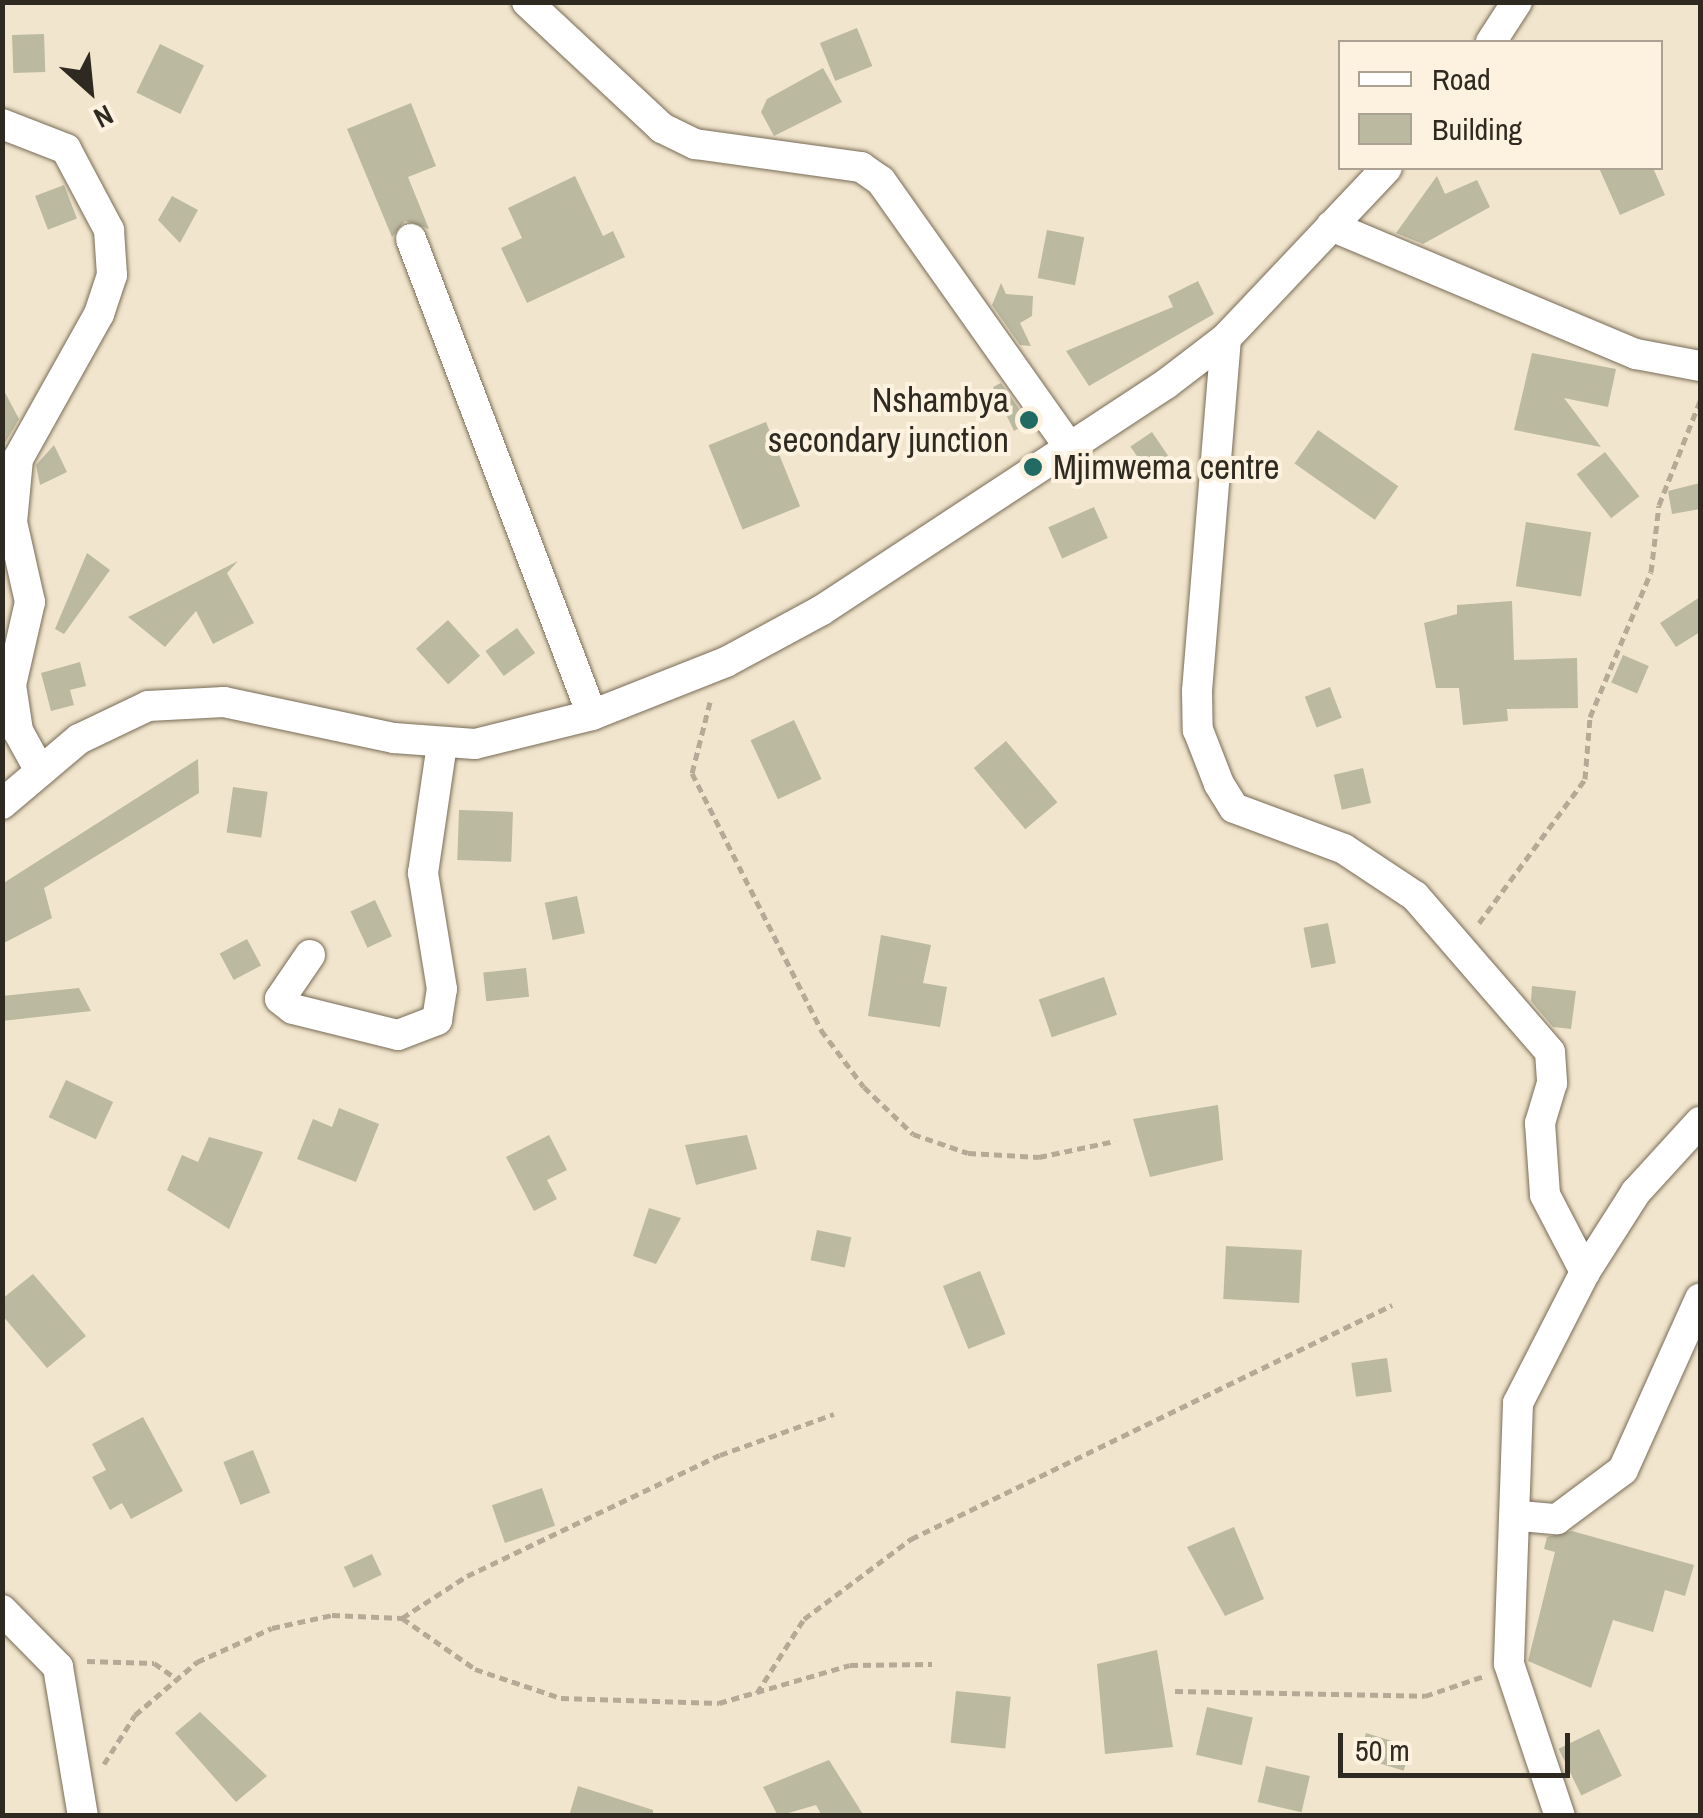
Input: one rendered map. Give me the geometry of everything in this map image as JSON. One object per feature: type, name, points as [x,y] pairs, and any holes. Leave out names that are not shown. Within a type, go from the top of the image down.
[{"type":"street","points":[[527,2],[662,128],[695,144],[861,167],[881,181],[1069,447]]},
{"type":"street","points":[[1492,40],[1517,2]]},
{"type":"street","points":[[2,124],[66,149],[110,230],[112,275],[10,454],[12,522],[30,602],[12,685],[18,730],[40,771]]},
{"type":"street","points":[[2,804],[40,771],[148,706],[224,702],[442,744],[592,715],[726,662],[1069,447],[1226,338],[1385,170]]},
{"type":"street","points":[[1332,226],[1636,354],[1700,366]]},
{"type":"street","points":[[411,238],[592,715]]},
{"type":"street","points":[[1226,338],[1226,427],[1198,658],[1206,754],[1234,808],[1378,867],[1462,946],[1550,1052],[1552,1083],[1540,1123],[1544,1195],[1585,1272]]},
{"type":"street","points":[[310,955],[280,999],[293,1009],[398,1035],[437,1020],[442,989],[423,873],[442,744]]},
{"type":"street","points":[[1560,1816],[1509,1664],[1520,1516],[1518,1403],[1585,1272],[1636,1192],[1700,1122]]},
{"type":"street","points":[[1520,1516],[1557,1520],[1623,1470],[1700,1298]]},
{"type":"street","points":[[2,1610],[58,1667],[82,1805]]},
{"type":"path","points":[[1462,946],[1585,779],[1590,717],[1651,572],[1659,505],[1700,401]]},
{"type":"path","points":[[726,662],[692,773],[822,1030],[864,1087],[914,1134],[968,1153],[1038,1157],[1116,1141]]},
{"type":"path","points":[[757,1693],[804,1619],[911,1539],[1392,1305]]},
{"type":"path","points":[[82,1805],[135,1715],[197,1662],[301,1620],[402,1618],[466,1576],[703,1463],[834,1414]]},
{"type":"path","points":[[402,1618],[475,1669],[560,1698],[704,1704],[757,1693],[850,1665],[932,1664]]},
{"type":"path","points":[[58,1667],[131,1658],[178,1680]]},
{"type":"path","points":[[1175,1691],[1425,1696],[1509,1664]]},
{"type":"building","points":[[857,28],[872,66],[835,81],[820,43]]},
{"type":"building","points":[[44,34],[45,72],[13,73],[12,35]]},
{"type":"building","points":[[160,44],[204,65],[180,114],[136,93]]},
{"type":"building","points":[[823,68],[842,102],[774,136],[761,112],[767,99]]},
{"type":"building","points":[[411,103],[436,166],[408,177],[429,229],[405,221],[392,237],[347,129]]},
{"type":"building","points":[[1600,170],[1654,170],[1665,195],[1620,215]]},
{"type":"building","points":[[575,176],[603,236],[613,231],[625,257],[527,303],[501,248],[522,238],[508,208]]},
{"type":"building","points":[[1437,176],[1445,194],[1477,180],[1490,207],[1423,244],[1396,233]]},
{"type":"building","points":[[64,185],[77,219],[48,230],[35,196]]},
{"type":"building","points":[[172,196],[198,210],[180,243],[158,220]]},
{"type":"building","points":[[1047,230],[1084,237],[1075,285],[1038,278]]},
{"type":"building","points":[[1198,281],[1214,314],[1089,386],[1066,351],[1173,307],[1168,296]]},
{"type":"building","points":[[1001,283],[1006,294],[1033,296],[1032,316],[1020,323],[1031,346],[1020,345],[992,305]]},
{"type":"building","points":[[1532,353],[1616,369],[1608,407],[1564,398],[1601,447],[1514,430]]},
{"type":"building","points":[[1001,383],[1029,423],[1014,431],[993,387]]},
{"type":"building","points":[[2,387],[19,419],[2,448]]},
{"type":"building","points":[[766,422],[800,506],[743,530],[709,445]]},
{"type":"building","points":[[1318,430],[1398,486],[1375,520],[1294,464]]},
{"type":"building","points":[[1152,432],[1168,456],[1147,471],[1130,447]]},
{"type":"building","points":[[54,445],[67,472],[40,485],[36,465]]},
{"type":"building","points":[[1605,452],[1639,496],[1611,518],[1577,474]]},
{"type":"building","points":[[1700,483],[1700,509],[1672,514],[1668,491]]},
{"type":"building","points":[[1094,507],[1108,538],[1062,558],[1048,527]]},
{"type":"building","points":[[1526,522],[1591,532],[1581,597],[1516,586]]},
{"type":"building","points":[[87,553],[110,570],[64,634],[55,629]]},
{"type":"building","points":[[238,561],[227,573],[254,623],[213,644],[196,611],[165,647],[128,617]]},
{"type":"building","points":[[1700,597],[1700,632],[1676,647],[1660,623]]},
{"type":"building","points":[[1512,601],[1514,660],[1577,658],[1578,708],[1507,709],[1508,721],[1463,725],[1459,688],[1436,688],[1424,623],[1457,614],[1457,605]]},
{"type":"building","points":[[448,620],[480,656],[448,684],[416,649]]},
{"type":"building","points":[[517,628],[535,653],[504,676],[485,651]]},
{"type":"building","points":[[1623,655],[1649,666],[1637,694],[1611,683]]},
{"type":"building","points":[[80,662],[86,686],[70,690],[74,705],[51,711],[41,673]]},
{"type":"building","points":[[1330,687],[1342,718],[1317,727],[1305,697]]},
{"type":"building","points":[[794,720],[821,779],[778,799],[750,740]]},
{"type":"building","points":[[1006,741],[1057,802],[1025,829],[974,768]]},
{"type":"building","points":[[198,759],[199,793],[44,888],[52,918],[2,944],[2,884]]},
{"type":"building","points":[[1363,768],[1371,803],[1342,810],[1334,775]]},
{"type":"building","points":[[233,787],[268,792],[261,837],[227,833]]},
{"type":"building","points":[[459,810],[513,812],[511,862],[457,860]]},
{"type":"building","points":[[577,896],[585,933],[553,940],[545,903]]},
{"type":"building","points":[[375,900],[392,936],[367,948],[351,911]]},
{"type":"building","points":[[1328,923],[1336,963],[1311,968],[1303,928]]},
{"type":"building","points":[[881,935],[931,945],[923,983],[947,987],[940,1027],[868,1016]]},
{"type":"building","points":[[247,939],[261,965],[234,980],[220,954]]},
{"type":"building","points":[[526,968],[529,997],[486,1001],[483,972]]},
{"type":"building","points":[[1104,977],[1117,1015],[1052,1037],[1039,999]]},
{"type":"building","points":[[1532,986],[1576,991],[1571,1029],[1553,1027],[1531,1001]]},
{"type":"building","points":[[79,988],[91,1011],[2,1021],[2,996]]},
{"type":"building","points":[[66,1080],[113,1102],[96,1139],[49,1117]]},
{"type":"building","points":[[1218,1105],[1223,1160],[1150,1177],[1133,1119]]},
{"type":"building","points":[[339,1108],[379,1124],[356,1182],[297,1159],[313,1119],[332,1127]]},
{"type":"building","points":[[549,1135],[567,1170],[547,1180],[557,1199],[534,1211],[506,1157]]},
{"type":"building","points":[[747,1135],[757,1169],[696,1185],[685,1145]]},
{"type":"building","points":[[209,1137],[263,1152],[229,1229],[167,1190],[182,1155],[198,1162]]},
{"type":"building","points":[[649,1208],[681,1218],[656,1264],[633,1256]]},
{"type":"building","points":[[817,1230],[851,1237],[845,1268],[811,1260]]},
{"type":"building","points":[[1226,1246],[1302,1250],[1299,1303],[1223,1299]]},
{"type":"building","points":[[980,1271],[1005,1334],[968,1349],[943,1286]]},
{"type":"building","points":[[33,1274],[86,1336],[47,1368],[2,1315],[2,1299]]},
{"type":"building","points":[[1387,1358],[1392,1392],[1356,1397],[1351,1363]]},
{"type":"building","points":[[143,1417],[183,1491],[131,1519],[122,1503],[110,1510],[92,1477],[106,1470],[92,1444]]},
{"type":"building","points":[[253,1450],[270,1493],[241,1505],[223,1462]]},
{"type":"building","points":[[542,1488],[555,1526],[505,1543],[492,1505]]},
{"type":"building","points":[[1234,1527],[1264,1599],[1225,1616],[1187,1547]]},
{"type":"building","points":[[1572,1531],[1694,1565],[1685,1596],[1665,1590],[1653,1632],[1613,1620],[1591,1688],[1528,1661],[1555,1552],[1544,1549],[1547,1537]]},
{"type":"building","points":[[372,1554],[382,1575],[354,1588],[344,1567]]},
{"type":"building","points":[[1157,1650],[1173,1747],[1105,1754],[1097,1664]]},
{"type":"building","points":[[956,1691],[1011,1697],[1005,1748],[951,1743]]},
{"type":"building","points":[[1207,1707],[1253,1718],[1242,1765],[1196,1755]]},
{"type":"building","points":[[200,1712],[267,1776],[236,1802],[175,1733]]},
{"type":"building","points":[[1599,1729],[1622,1776],[1581,1795],[1559,1749]]},
{"type":"building","points":[[1366,1733],[1411,1747],[1404,1771],[1359,1757]]},
{"type":"building","points":[[829,1760],[864,1816],[822,1816],[816,1805],[778,1816],[763,1787]]},
{"type":"building","points":[[1266,1766],[1310,1776],[1302,1812],[1258,1802]]},
{"type":"building","points":[[578,1786],[653,1810],[653,1816],[569,1816]]},
{"type":"place","name":"Nshambya secondary junction","points":[[1029,420]]},
{"type":"place","name":"Mjimwema centre","points":[[1033,467]]}]
